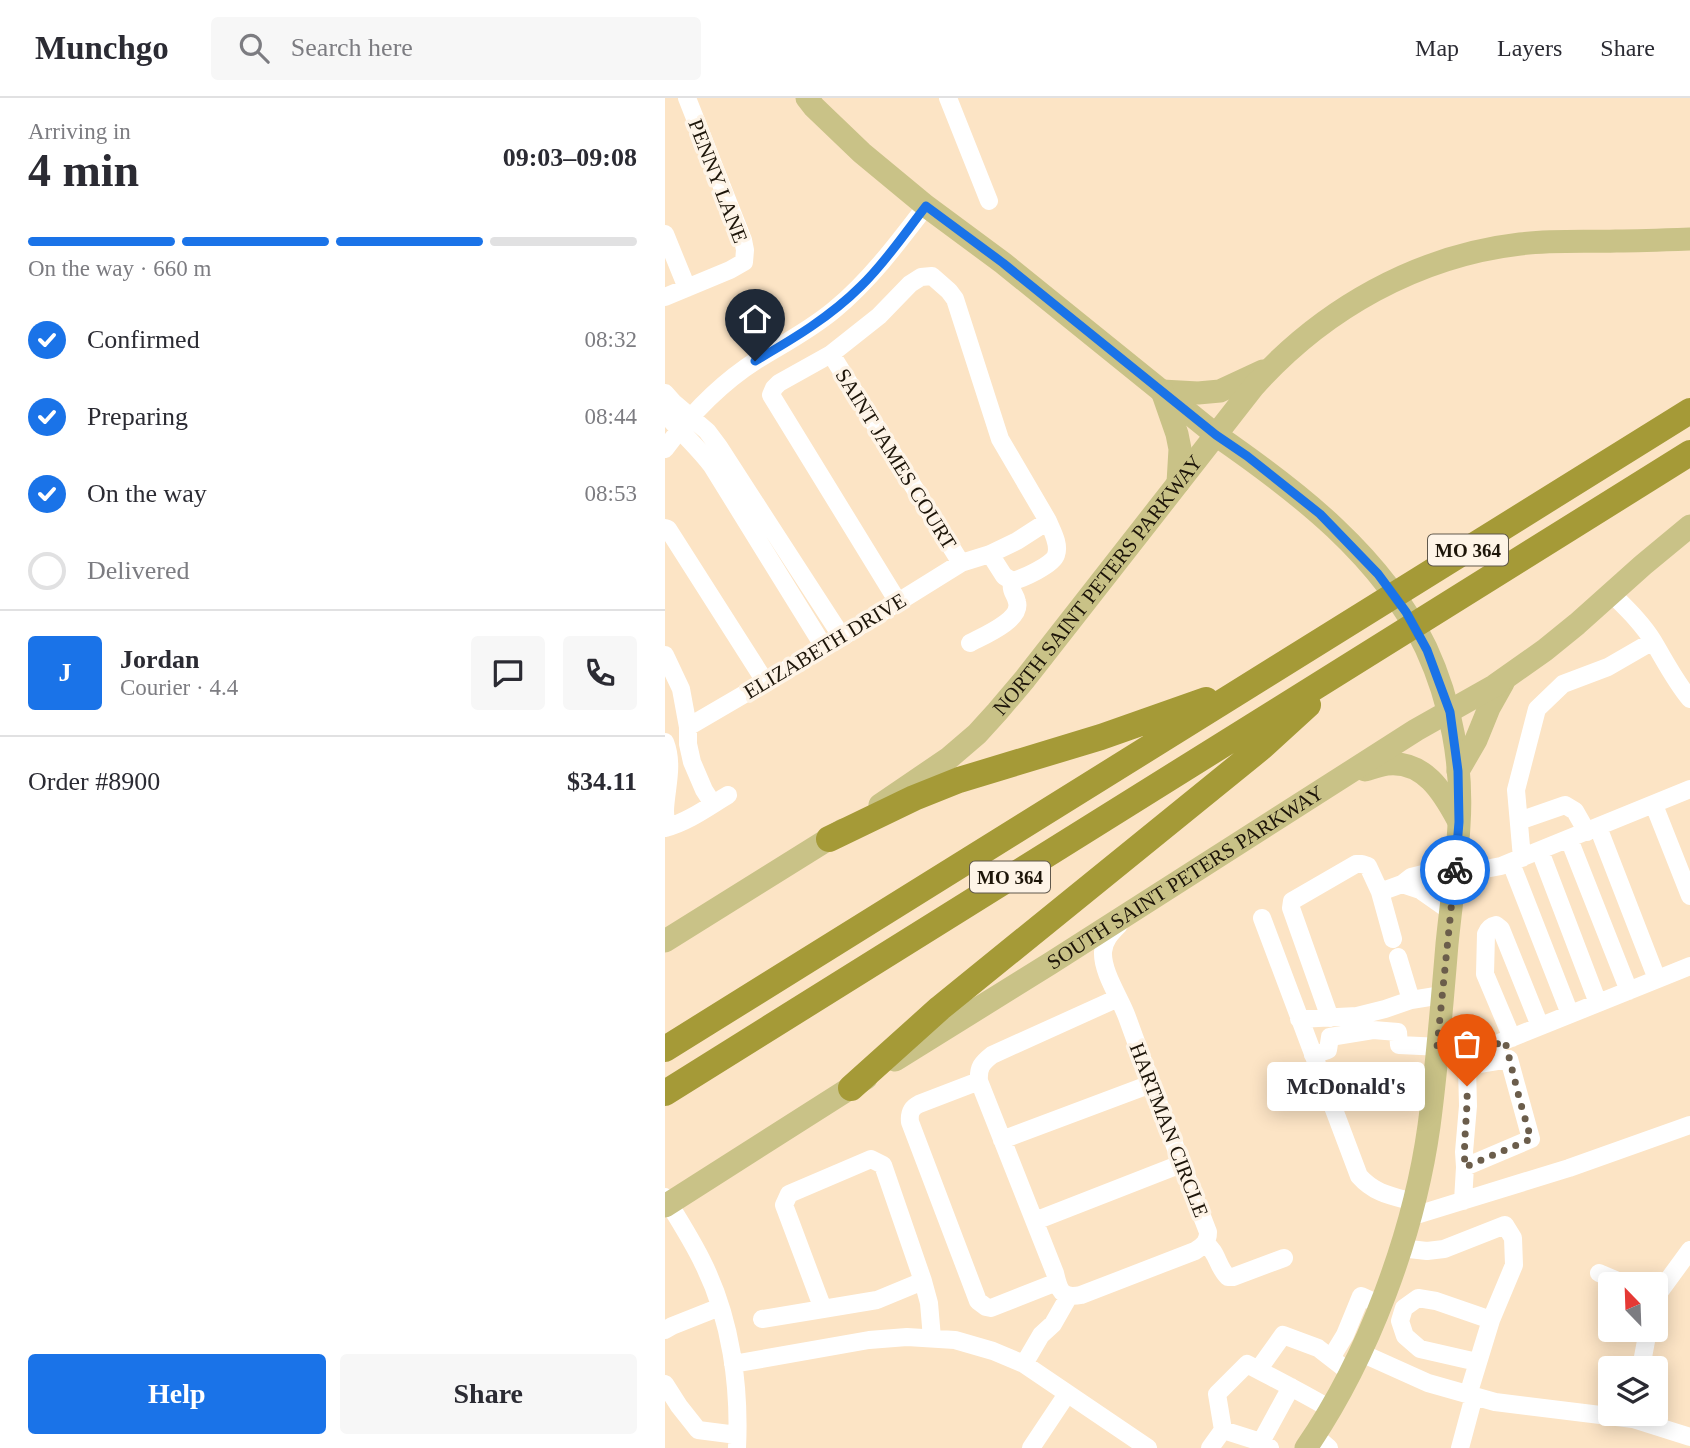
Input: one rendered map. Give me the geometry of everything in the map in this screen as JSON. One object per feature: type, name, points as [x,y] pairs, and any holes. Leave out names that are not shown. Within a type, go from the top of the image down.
[{"type":"highway","name":"MO 364","points":[[665,1049],[1690,411]]},
{"type":"highway","name":"MO 364","points":[[665,1093],[1690,453]]},
{"type":"highway","points":[[851,1087],[940,1008],[1262,747],[1355,662]]},
{"type":"highway","points":[[829,839],[959,780],[1101,737],[1260,680]]},
{"type":"main road","points":[[807,98],[862,153],[926,206],[1003,263],[1216,435],[1320,514],[1378,574],[1406,612],[1427,650],[1450,712],[1458,771],[1459,822],[1429,1128],[1401,1248],[1379,1308],[1316,1444]]},
{"type":"main road","name":"NORTH SAINT PETERS PARKWAY","points":[[665,942],[829,839],[949,758],[977,734],[1025,679],[1271,367],[1327,319],[1393,281],[1440,261],[1476,252],[1562,240],[1690,239]]},
{"type":"main road","points":[[1162,391],[1220,391],[1271,367]]},
{"type":"main road","points":[[1162,391],[1177,434],[1180,456],[1178,483]]},
{"type":"main road","name":"SOUTH SAINT PETERS PARKWAY","points":[[666,1202],[1129,914],[1416,730],[1506,678],[1545,650],[1690,526]]},
{"type":"main road","points":[[1458,771],[1506,678]]},
{"type":"main road","points":[[1348,774],[1387,764],[1413,768],[1429,777],[1443,793],[1459,822]]},
{"type":"street","name":"PENNY LANE","points":[[665,298],[744,262],[743,240],[687,98]]},
{"type":"street","points":[[948,98],[989,201]]},
{"type":"street","points":[[665,449],[685,424],[723,386],[755,361],[802,334],[862,285],[926,206]]},
{"type":"street","points":[[665,234],[687,288]]},
{"type":"street","points":[[898,602],[771,395],[773,388],[779,383],[831,354],[879,316],[910,284],[921,277],[932,276],[955,299],[1000,439],[1048,521],[1057,544],[1056,555],[1052,561],[1022,579],[1012,581],[1004,576],[991,554]]},
{"type":"street","name":"SAINT JAMES COURT","points":[[831,354],[961,563]]},
{"type":"street","points":[[665,393],[824,647]]},
{"type":"street","points":[[665,413],[706,431],[719,447],[842,637]]},
{"type":"street","name":"ELIZABETH DRIVE","points":[[688,727],[842,637],[961,563],[991,554],[1048,521]]},
{"type":"street","points":[[665,528],[766,682]]},
{"type":"street","points":[[970,643],[1012,618],[1017,610],[1017,602],[1011,590],[1012,581]]},
{"type":"street","points":[[1612,594],[1640,623],[1690,699]]},
{"type":"street","points":[[1570,1014],[1516,860],[1519,821],[1516,790],[1537,709],[1563,684],[1608,667],[1653,641]]},
{"type":"street","points":[[665,655],[681,690],[692,762],[704,790],[721,799],[666,828],[669,769],[665,742]]},
{"type":"street","points":[[1380,892],[1402,884],[1411,877],[1501,866],[1654,805],[1688,796]]},
{"type":"street","points":[[1519,821],[1565,805],[1575,811],[1593,830],[1657,979]]},
{"type":"street","points":[[1654,805],[1690,896]]},
{"type":"street","points":[[1569,839],[1629,991]]},
{"type":"street","points":[[1540,851],[1598,1003]]},
{"type":"street","points":[[1330,1018],[1291,908],[1292,901],[1356,864],[1368,866],[1380,892],[1393,939]]},
{"type":"street","points":[[1402,884],[1420,890],[1450,911]]},
{"type":"street","points":[[1104,964],[1105,943],[1129,914]]},
{"type":"street","points":[[1262,918],[1359,1176],[1368,1186],[1412,1210],[1463,1201],[1569,1168],[1690,1125]]},
{"type":"street","points":[[1465,1167],[1531,1139],[1509,1059],[1509,1039],[1485,974],[1486,934],[1487,929],[1493,925],[1501,929],[1540,1026]]},
{"type":"street","points":[[1051,963],[1077,954],[1087,955],[1104,964]]},
{"type":"street","points":[[1398,957],[1411,1000]]},
{"type":"street","name":"HARTMAN CIRCLE","points":[[1069,1296],[1081,1295],[1195,1251],[1208,1240],[1208,1231],[1104,964]]},
{"type":"street","points":[[1469,1058],[1483,1049],[1690,966]]},
{"type":"street","points":[[1299,1018],[1357,1016],[1411,1000],[1442,995]]},
{"type":"street","points":[[1029,1367],[1041,1335],[1053,1324],[1069,1296],[1061,1291],[1057,1282],[979,1081],[978,1072],[983,1062],[992,1055],[1118,998]]},
{"type":"street","points":[[1313,1055],[1328,1050],[1330,1037],[1373,1030],[1398,1032],[1399,1045],[1437,1047],[1469,1058],[1509,1059]]},
{"type":"street","points":[[1463,1201],[1469,1058]]},
{"type":"street","points":[[979,1081],[919,1104],[909,1116],[978,1301],[991,1308],[1057,1282]]},
{"type":"street","points":[[1002,1140],[1151,1084]]},
{"type":"street","points":[[823,1309],[784,1205],[789,1194],[871,1159],[883,1165],[923,1281],[929,1303],[932,1338]]},
{"type":"street","points":[[1035,1221],[1181,1164]]},
{"type":"street","points":[[665,1384],[698,1430],[737,1441],[737,1399],[733,1364],[720,1307],[704,1264],[666,1202]]},
{"type":"street","points":[[1401,1248],[1427,1251],[1444,1249],[1505,1225],[1513,1238],[1514,1265],[1477,1362],[1460,1448]]},
{"type":"street","points":[[1205,1243],[1214,1251],[1223,1273],[1228,1277],[1284,1258]]},
{"type":"street","points":[[1668,1280],[1690,1250]]},
{"type":"street","points":[[762,1319],[877,1300],[923,1281]]},
{"type":"street","points":[[1331,1358],[1345,1335],[1360,1296],[1400,1321]]},
{"type":"street","points":[[1477,1362],[1420,1349],[1405,1336],[1400,1321],[1404,1308],[1418,1298],[1436,1301],[1491,1321]]},
{"type":"street","points":[[665,1331],[671,1326],[720,1307]]},
{"type":"street","points":[[1258,1370],[1283,1335],[1318,1348],[1331,1358],[1495,1402],[1598,1412]]},
{"type":"street","points":[[733,1364],[869,1340],[907,1337],[955,1340],[1029,1367],[1127,1443],[1148,1448]]},
{"type":"street","points":[[1210,1448],[1223,1430],[1217,1394],[1247,1364],[1330,1409]]},
{"type":"street","points":[[1223,1430],[1266,1445],[1291,1387]]},
{"type":"street","points":[[1031,1448],[1067,1394]]},
{"type":"street","points":[[1661,1426],[1690,1437]]},
{"type":"way so far","points":[[1455,870],[1437,1047],[1483,1049],[1505,1041],[1531,1139],[1465,1167],[1467,1086]]},
{"type":"place","name":"McDonald's","points":[[1467,1086]]},
{"type":"route","points":[[755,361],[802,334],[862,285],[926,206],[1003,263],[1216,435],[1320,514],[1378,574],[1406,612],[1427,650],[1450,712],[1458,771],[1459,822],[1455,870]]}]
